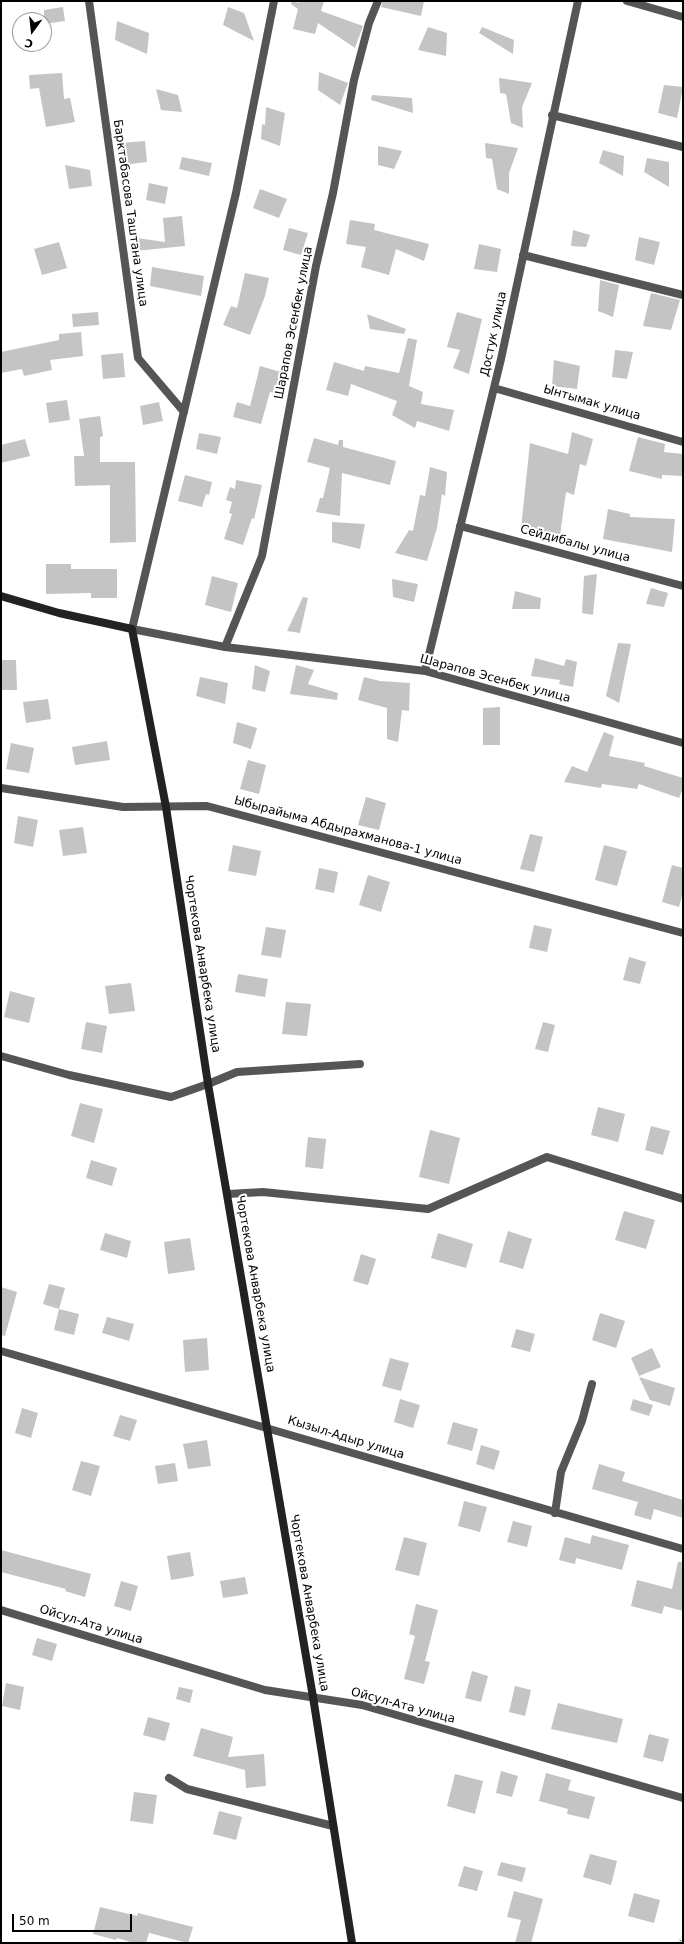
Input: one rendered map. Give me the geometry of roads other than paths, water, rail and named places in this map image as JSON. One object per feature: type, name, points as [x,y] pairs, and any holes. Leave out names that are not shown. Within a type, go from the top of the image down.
[{"type":"street","name":"Барктабасова Таштана улица","points":[[89,1],[138,358],[184,412]]},
{"type":"street","points":[[1,596],[59,614],[132,629],[236,193],[274,1]]},
{"type":"street","name":"Шарапов Эсенбек улица","points":[[225,646],[262,556],[316,266],[336,178],[354,80],[369,23],[378,1]]},
{"type":"street","name":"Достук улица","points":[[425,671],[494,388],[552,115],[578,1]]},
{"type":"street","points":[[627,1],[683,17]]},
{"type":"street","points":[[552,115],[683,147]]},
{"type":"street","points":[[523,255],[683,295]]},
{"type":"street","name":"Ынтымак улица","points":[[494,388],[683,442]]},
{"type":"street","name":"Сейдибалы улица","points":[[460,526],[683,586]]},
{"type":"street","name":"Шарапов Эсенбек улица","points":[[132,629],[225,646],[425,671],[683,743]]},
{"type":"street","name":"Чортекова Анварбека улица","points":[[132,629],[166,807],[208,1084],[313,1697],[352,1943]]},
{"type":"street","name":"Ыбырайыма Абдырахманова-1 улица","points":[[1,788],[123,807],[207,806],[683,933]]},
{"type":"street","points":[[1,1056],[69,1075],[171,1096],[208,1084],[237,1072],[360,1064]]},
{"type":"street","points":[[228,1194],[263,1192],[428,1209],[547,1158],[683,1199]]},
{"type":"street","name":"Кызыл-Адыр улица","points":[[1,1351],[683,1549]]},
{"type":"street","points":[[555,1513],[561,1472],[582,1421],[592,1384]]},
{"type":"street","name":"Ойсул-Ата улица","points":[[1,1610],[265,1690],[362,1705],[683,1798]]},
{"type":"street","points":[[169,1778],[187,1789],[333,1826]]}]
